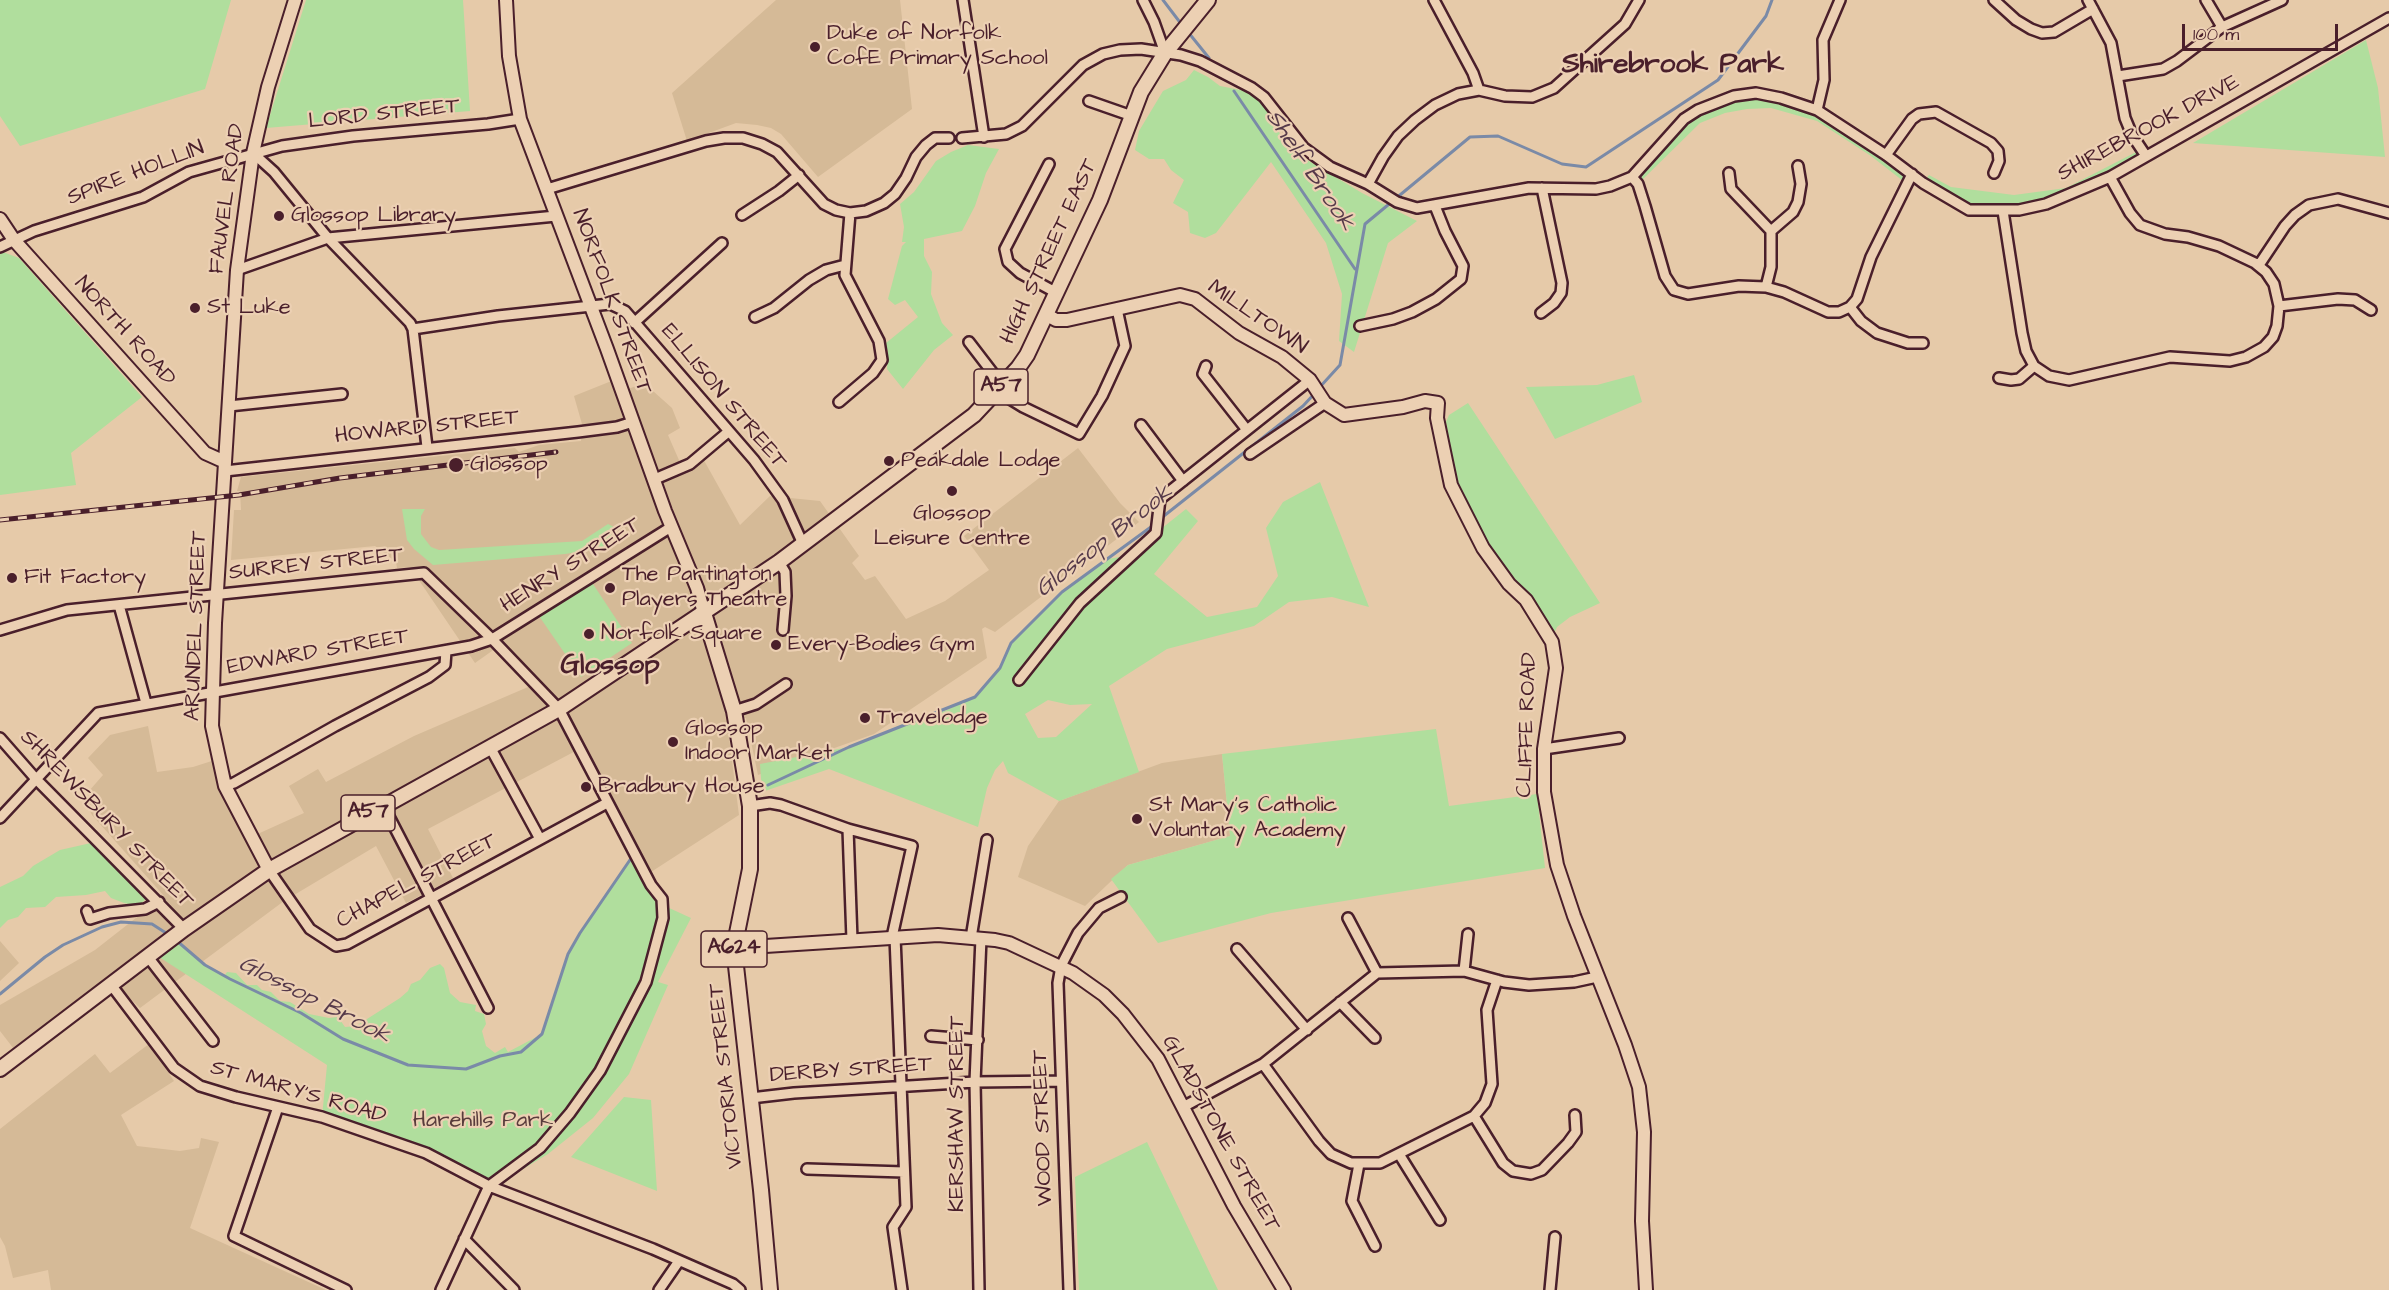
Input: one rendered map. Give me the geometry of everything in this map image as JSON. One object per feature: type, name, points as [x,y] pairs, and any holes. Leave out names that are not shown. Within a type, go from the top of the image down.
[{"type":"main road","name":"A57","points":[[1165,53],[1208,0]]},
{"type":"main road","name":"HIGH STREET EAST","points":[[704,613],[779,562],[974,415],[1000,388],[1027,355],[1047,315],[1100,200],[1141,92],[1165,53]]},
{"type":"main road","name":"A57","points":[[0,1069],[184,929],[269,870],[560,709],[704,613]]},
{"type":"main road","name":"VICTORIA STREET","points":[[704,613],[734,711],[750,806],[750,869],[734,948],[770,1290]]},
{"type":"street","name":"FAUVEL ROAD","points":[[225,471],[237,270],[253,153],[268,87],[295,0]]},
{"type":"street","name":"NORFOLK STREET","points":[[506,0],[509,57],[520,119],[671,527],[697,588],[704,613]]},
{"type":"street","points":[[963,0],[984,137]]},
{"type":"street","points":[[1143,0],[1165,53]]},
{"type":"street","points":[[1434,0],[1479,90]]},
{"type":"street","points":[[1368,184],[1387,152],[1415,120],[1435,105],[1458,94],[1479,90],[1505,96],[1532,97],[1554,88],[1625,24],[1639,0]]},
{"type":"street","points":[[1817,110],[1824,80],[1823,40],[1840,0]]},
{"type":"street","points":[[1994,0],[2016,20],[2042,33],[2054,32],[2090,4],[2111,43],[2125,118],[2132,135],[2146,156]]},
{"type":"street","points":[[2206,0],[2222,27]]},
{"type":"street","points":[[2118,76],[2163,69],[2222,27],[2282,0]]},
{"type":"street","name":"SHIREBROOK DRIVE","points":[[962,138],[1006,134],[1022,126],[1083,65],[1102,54],[1120,50],[1141,50],[1181,55],[1200,61],[1252,88],[1264,98],[1304,148],[1330,167],[1368,184],[1397,202],[1417,208],[1529,188],[1596,189],[1632,177],[1684,119],[1698,110],[1734,96],[1756,93],[1782,98],[1817,110],[1944,196],[1969,210],[2003,210],[2046,204],[2110,177],[2389,18]]},
{"type":"street","points":[[1089,101],[1132,116]]},
{"type":"street","points":[[1886,155],[1912,119],[1919,114],[1936,112],[1991,143],[1998,151],[1999,161],[1994,172]]},
{"type":"street","name":"LORD STREET","points":[[253,153],[282,146],[353,136],[520,119]]},
{"type":"street","points":[[547,189],[688,146],[724,138],[743,138],[777,152],[824,204],[850,213],[867,211],[896,195],[916,157],[926,145],[935,138],[949,138]]},
{"type":"street","points":[[253,153],[274,172],[328,238],[410,322],[413,329],[427,447]]},
{"type":"street","name":"SPIRE HOLLIN","points":[[0,247],[90,212],[143,197],[189,172],[253,153]]},
{"type":"street","points":[[1049,164],[1005,249],[1008,262],[1020,273],[1057,293]]},
{"type":"street","points":[[1771,231],[1793,212],[1798,202],[1801,184],[1798,166]]},
{"type":"street","points":[[1729,173],[1731,189],[1771,231],[1771,267],[1766,287]]},
{"type":"street","points":[[1632,177],[1638,184],[1665,276],[1674,290],[1688,294],[1739,286],[1766,287],[1784,292],[1828,312],[1839,312],[1850,307],[1857,299],[1871,257],[1912,174]]},
{"type":"street","points":[[742,215],[799,175]]},
{"type":"street","points":[[2003,210],[2026,351],[2034,366],[2049,376],[2069,380],[2170,357],[2230,361],[2246,357],[2264,347],[2273,337],[2277,326],[2279,306],[2274,284],[2266,272],[2259,265],[2219,246],[2188,237],[2165,234],[2140,225],[2130,213],[2110,177]]},
{"type":"street","points":[[1541,313],[1554,303],[1561,293],[1562,283],[1542,188]]},
{"type":"street","points":[[2259,265],[2285,226],[2309,205],[2338,199],[2389,213]]},
{"type":"street","points":[[1360,326],[1394,319],[1412,312],[1438,298],[1461,279],[1463,266],[1435,206]]},
{"type":"street","points":[[839,402],[873,373],[882,360],[879,341],[849,283],[845,265],[850,213]]},
{"type":"street","points":[[237,270],[328,238],[556,216]]},
{"type":"street","name":"NORTH ROAD","points":[[0,219],[14,240],[205,453],[225,471]]},
{"type":"street","points":[[634,323],[722,243]]},
{"type":"street","points":[[755,317],[774,308],[809,280],[826,270],[845,265]]},
{"type":"street","name":"MILLTOWN","points":[[1047,315],[1056,320],[1067,320],[1180,295],[1195,299],[1239,333],[1282,357],[1312,385],[1324,402]]},
{"type":"street","points":[[2279,306],[2338,298],[2355,300],[2371,310]]},
{"type":"street","name":"ELLISON STREET","points":[[413,329],[498,316],[590,308],[610,304],[625,311],[753,460],[783,500],[803,544]]},
{"type":"street","points":[[1850,307],[1861,321],[1877,333],[1908,343],[1923,343]]},
{"type":"street","points":[[969,342],[1000,388],[1079,435],[1102,396],[1125,346],[1117,309]]},
{"type":"street","points":[[1206,366],[1203,374],[1247,430]]},
{"type":"street","points":[[1999,378],[2019,379],[2034,366]]},
{"type":"street","points":[[1020,680],[1080,603],[1156,533],[1160,500],[1247,430],[1312,385]]},
{"type":"street","points":[[229,406],[342,394]]},
{"type":"street","name":"CLIFFE ROAD","points":[[1324,402],[1344,415],[1403,407],[1425,401],[1438,403],[1437,418],[1451,485],[1483,548],[1509,584],[1527,600],[1552,642],[1556,668],[1544,749],[1544,792],[1557,865],[1639,1087],[1644,1132],[1642,1221],[1646,1290]]},
{"type":"street","points":[[1250,454],[1324,402]]},
{"type":"street","name":"HOWARD STREET","points":[[225,471],[578,432],[617,427],[633,422]]},
{"type":"street","points":[[1141,425],[1183,481]]},
{"type":"street","points":[[655,479],[690,464],[728,432]]},
{"type":"street","name":"ARUNDEL STREET","points":[[225,471],[212,726],[225,786],[269,870]]},
{"type":"street","name":"HENRY STREET","points":[[492,639],[671,527]]},
{"type":"street","points":[[779,562],[785,572],[786,596],[783,630]]},
{"type":"street","name":"SURREY STREET","points":[[0,630],[67,610],[424,573],[492,639]]},
{"type":"street","points":[[119,605],[146,703]]},
{"type":"street","points":[[441,1290],[489,1186],[540,1148],[570,1113],[600,1071],[646,982],[663,918],[662,899],[651,885],[560,709],[492,639]]},
{"type":"street","name":"EDWARD STREET","points":[[0,818],[98,713],[446,651],[492,639]]},
{"type":"street","points":[[225,786],[429,677],[445,665],[446,651]]},
{"type":"street","points":[[734,711],[756,704],[786,684]]},
{"type":"street","name":"SHREWSBURY STREET","points":[[0,738],[36,779],[184,929]]},
{"type":"street","points":[[1544,749],[1619,738]]},
{"type":"street","points":[[490,747],[540,839]]},
{"type":"street","name":"CHAPEL STREET","points":[[269,870],[310,929],[336,946],[347,944],[607,803]]},
{"type":"street","points":[[750,806],[770,803],[780,805],[848,829],[912,846],[894,937],[906,1207],[893,1227],[902,1290]]},
{"type":"street","points":[[383,805],[488,1008]]},
{"type":"street","points":[[848,829],[852,940]]},
{"type":"street","name":"KERSHAW STREET","points":[[979,1290],[975,1082],[978,1040],[976,938],[987,840]]},
{"type":"street","points":[[1061,966],[1078,933],[1094,914],[1106,904],[1121,897]]},
{"type":"street","points":[[87,911],[90,919],[109,913],[146,909],[159,902]]},
{"type":"street","points":[[1348,918],[1377,973]]},
{"type":"street","points":[[1464,971],[1468,934]]},
{"type":"street","name":"GLADSTONE STREET","points":[[734,948],[938,935],[1010,943],[1061,966],[1104,995],[1135,1027],[1158,1059],[1234,1206],[1284,1290]]},
{"type":"street","points":[[1237,949],[1307,1030]]},
{"type":"street","points":[[148,957],[213,1041]]},
{"type":"street","name":"WOOD STREET","points":[[1061,966],[1058,983],[1069,1290]]},
{"type":"street","points":[[1183,1107],[1263,1064],[1377,973],[1464,971],[1497,980],[1543,985],[1597,977]]},
{"type":"street","points":[[1263,1064],[1325,1149],[1344,1162],[1380,1163],[1474,1116],[1485,1103],[1492,1084],[1487,1010],[1497,980]]},
{"type":"street","name":"ST MARY'S ROAD","points":[[112,986],[164,1056],[185,1077],[200,1086],[322,1117],[426,1153],[489,1186],[653,1248],[733,1284],[740,1290]]},
{"type":"street","points":[[1340,1002],[1375,1038]]},
{"type":"street","points":[[932,1036],[978,1040]]},
{"type":"street","name":"DERBY STREET","points":[[751,1098],[901,1086],[1061,1081]]},
{"type":"street","points":[[278,1107],[234,1236],[340,1289]]},
{"type":"street","points":[[1474,1116],[1503,1162],[1512,1171],[1531,1173],[1542,1170],[1568,1143],[1576,1132],[1575,1115]]},
{"type":"street","points":[[1399,1154],[1440,1220]]},
{"type":"street","points":[[1359,1164],[1353,1201],[1375,1246]]},
{"type":"street","points":[[807,1169],[904,1172]]},
{"type":"street","points":[[1550,1290],[1555,1237]]},
{"type":"street","points":[[464,1239],[514,1290]]},
{"type":"street","points":[[659,1290],[679,1261]]},
{"type":"shaded area","name":"Duke of Norfolk CofE Primary School","points":[[776,0],[900,0],[912,109],[818,177],[781,134],[771,128],[736,123],[687,141],[672,93]]},
{"type":"shaded area","points":[[619,378],[623,391],[644,383],[672,408],[680,428],[668,435],[682,467],[701,455],[740,525],[770,496],[820,501],[859,556],[852,563],[865,580],[875,576],[906,619],[945,601],[989,570],[964,536],[1078,448],[1120,503],[1139,522],[995,632],[985,627],[982,629],[987,658],[874,734],[758,775],[746,718],[727,722],[739,815],[651,872],[585,746],[428,829],[453,878],[429,891],[406,903],[376,846],[284,901],[140,1008],[113,982],[17,1053],[0,1031],[0,1005],[95,950],[164,896],[92,815],[88,807],[89,791],[103,775],[88,758],[110,735],[148,726],[157,772],[193,767],[218,759],[251,837],[304,813],[289,786],[318,769],[326,782],[414,736],[535,684],[499,646],[475,663],[410,567],[397,568],[396,562],[375,546],[231,560],[234,510],[241,510],[240,491],[237,491],[241,477],[515,448],[519,452],[539,445],[581,441],[582,424],[574,396]]},
{"type":"shaded area","name":"St Mary's Catholic Voluntary Academy","points":[[1222,754],[1230,836],[1128,865],[1085,906],[1018,877],[1028,846],[1059,801],[1162,763]]},
{"type":"shaded area","points":[[0,941],[19,963],[0,981]]},
{"type":"shaded area","points":[[149,1044],[174,1081],[121,1115],[137,1146],[180,1151],[199,1148],[201,1138],[219,1142],[190,1228],[326,1290],[51,1290],[48,1270],[13,1278],[5,1246],[0,1237],[0,1129],[95,1054],[110,1073]]},
{"type":"green space","points":[[0,0],[231,0],[205,89],[20,146],[0,116]]},
{"type":"green space","points":[[306,0],[463,0],[470,111],[266,128]]},
{"type":"green space","points":[[2366,40],[2378,88],[2385,157],[2193,143]]},
{"type":"green space","points":[[1194,70],[1220,86],[1246,91],[1266,106],[1277,126],[1284,146],[1362,193],[1417,221],[1388,243],[1354,352],[1339,341],[1342,294],[1326,243],[1271,162],[1216,233],[1205,238],[1190,233],[1188,212],[1173,203],[1184,180],[1171,170],[1164,159],[1149,159],[1135,150],[1139,131],[1163,91],[1186,80]]},
{"type":"green space","points":[[1756,93],[1802,104],[1912,174],[1907,184],[1871,156],[1817,121],[1771,108],[1725,113],[1700,123],[1638,184],[1632,177],[1684,119]]},
{"type":"green space","points":[[968,145],[999,149],[986,173],[975,206],[962,231],[924,239],[924,256],[932,272],[931,294],[942,323],[953,335],[934,350],[903,389],[887,369],[886,343],[918,317],[905,300],[895,305],[888,299],[902,246],[906,242],[902,242],[904,227],[900,204],[914,192],[936,161]]},
{"type":"green space","points":[[2142,149],[2146,156],[2046,204],[1969,210],[1923,183],[1929,175],[1951,187],[2014,195],[2066,188]]},
{"type":"green space","points":[[3,252],[19,258],[142,397],[71,453],[76,485],[0,495],[0,254]]},
{"type":"green space","points":[[1634,375],[1642,402],[1555,439],[1526,387],[1597,385]]},
{"type":"green space","points":[[1468,403],[1600,603],[1570,617],[1557,627],[1553,636],[1533,598],[1513,580],[1495,557],[1457,485],[1446,422],[1449,415]]},
{"type":"green space","points":[[1320,482],[1369,607],[1332,597],[1289,602],[1254,626],[1167,649],[1109,686],[1139,772],[1059,801],[1008,773],[1003,761],[995,770],[987,788],[978,827],[829,769],[762,792],[760,764],[849,747],[975,697],[1000,668],[1011,643],[1062,592],[1107,559],[1127,556],[1186,509],[1198,521],[1154,574],[1207,617],[1257,607],[1278,576],[1266,528],[1283,502]],"holes":[[[1048,700],[1070,705],[1092,704],[1056,737],[1038,738],[1025,714]]]},
{"type":"green space","points":[[402,509],[425,509],[421,516],[421,534],[431,547],[439,550],[582,541],[608,524],[614,527],[607,547],[598,549],[433,565],[407,540]]},
{"type":"green space","name":"Norfolk Square","points":[[591,581],[632,643],[581,677],[539,616]]},
{"type":"green space","points":[[1436,729],[1449,806],[1537,794],[1545,868],[1271,913],[1158,943],[1111,879],[1128,865],[1230,836],[1222,754]]},
{"type":"green space","points":[[91,843],[112,865],[119,868],[133,883],[144,890],[146,899],[138,906],[111,898],[105,891],[56,897],[45,907],[26,908],[18,917],[8,920],[0,928],[0,887],[23,876],[33,866],[60,850]]},
{"type":"green space","name":"Harehills Park","points":[[635,853],[662,899],[663,918],[646,982],[600,1071],[556,1129],[489,1186],[426,1153],[322,1117],[327,1065],[159,957],[178,942],[205,965],[224,976],[227,972],[236,973],[247,985],[257,985],[262,990],[271,992],[280,1001],[290,1002],[309,1014],[329,1018],[338,1017],[345,1027],[356,1026],[400,998],[408,991],[411,984],[420,980],[430,968],[440,964],[444,968],[450,993],[460,1002],[476,1005],[475,1011],[484,1014],[486,1024],[482,1031],[486,1046],[495,1053],[505,1047],[508,1052],[542,1034],[568,954]]},
{"type":"green space","points":[[667,907],[691,918],[658,982],[668,985],[629,1074],[593,1118],[548,1154],[508,1178],[544,1150],[573,1118],[605,1073],[651,982],[668,921]]},
{"type":"green space","points":[[624,1097],[651,1100],[657,1191],[571,1157]]},
{"type":"green space","points":[[1147,1142],[1218,1290],[1079,1290],[1075,1177]]},
{"type":"waterway","name":"Shelf Brook","points":[[1163,0],[1182,25]]},
{"type":"waterway","points":[[1319,388],[1340,365],[1365,224],[1470,137],[1498,136],[1562,164],[1586,167],[1718,80],[1766,16],[1772,0]]},
{"type":"waterway","name":"Shelf Brook","points":[[1188,32],[1209,58]]},
{"type":"waterway","name":"Shelf Brook","points":[[1234,91],[1355,269]]},
{"type":"waterway","name":"Glossop Brook","points":[[1160,519],[1303,406],[1315,393]]},
{"type":"waterway","name":"Glossop Brook","points":[[768,785],[849,747],[975,697],[1000,668],[1011,643],[1062,592],[1155,524]]},
{"type":"waterway","name":"Glossop Brook","points":[[177,941],[205,965],[301,1013],[343,1039],[408,1065],[466,1069],[500,1056],[521,1052],[542,1034],[568,954],[634,854]]},
{"type":"waterway","name":"Glossop Brook","points":[[0,994],[63,945],[102,927],[121,922],[152,924],[169,935]]},
{"type":"railway","points":[[0,520],[239,495],[340,478],[556,452]]},
{"type":"place","name":"Duke of Norfolk CofE Primary School","points":[[815,47]]},
{"type":"place","name":"Glossop Library","points":[[279,216]]},
{"type":"place","name":"St Luke","points":[[195,308]]},
{"type":"place","name":"Peakdale Lodge","points":[[889,461]]},
{"type":"place","name":"Glossop","points":[[456,465]]},
{"type":"place","name":"Glossop Leisure Centre","points":[[952,491]]},
{"type":"place","name":"Fit Factory","points":[[12,578]]},
{"type":"place","name":"The Partington Players Theatre","points":[[610,588]]},
{"type":"place","name":"Norfolk Square","points":[[589,634]]},
{"type":"place","name":"Every-Bodies Gym","points":[[776,645]]},
{"type":"place","name":"Travelodge","points":[[865,718]]},
{"type":"place","name":"Glossop Indoor Market","points":[[673,742]]},
{"type":"place","name":"Bradbury House","points":[[586,787]]},
{"type":"place","name":"St Mary's Catholic Voluntary Academy","points":[[1137,819]]},
{"type":"district","name":"Shirebrook Park","points":[[1673,66]]},
{"type":"district","name":"Glossop","points":[[610,667]]}]
